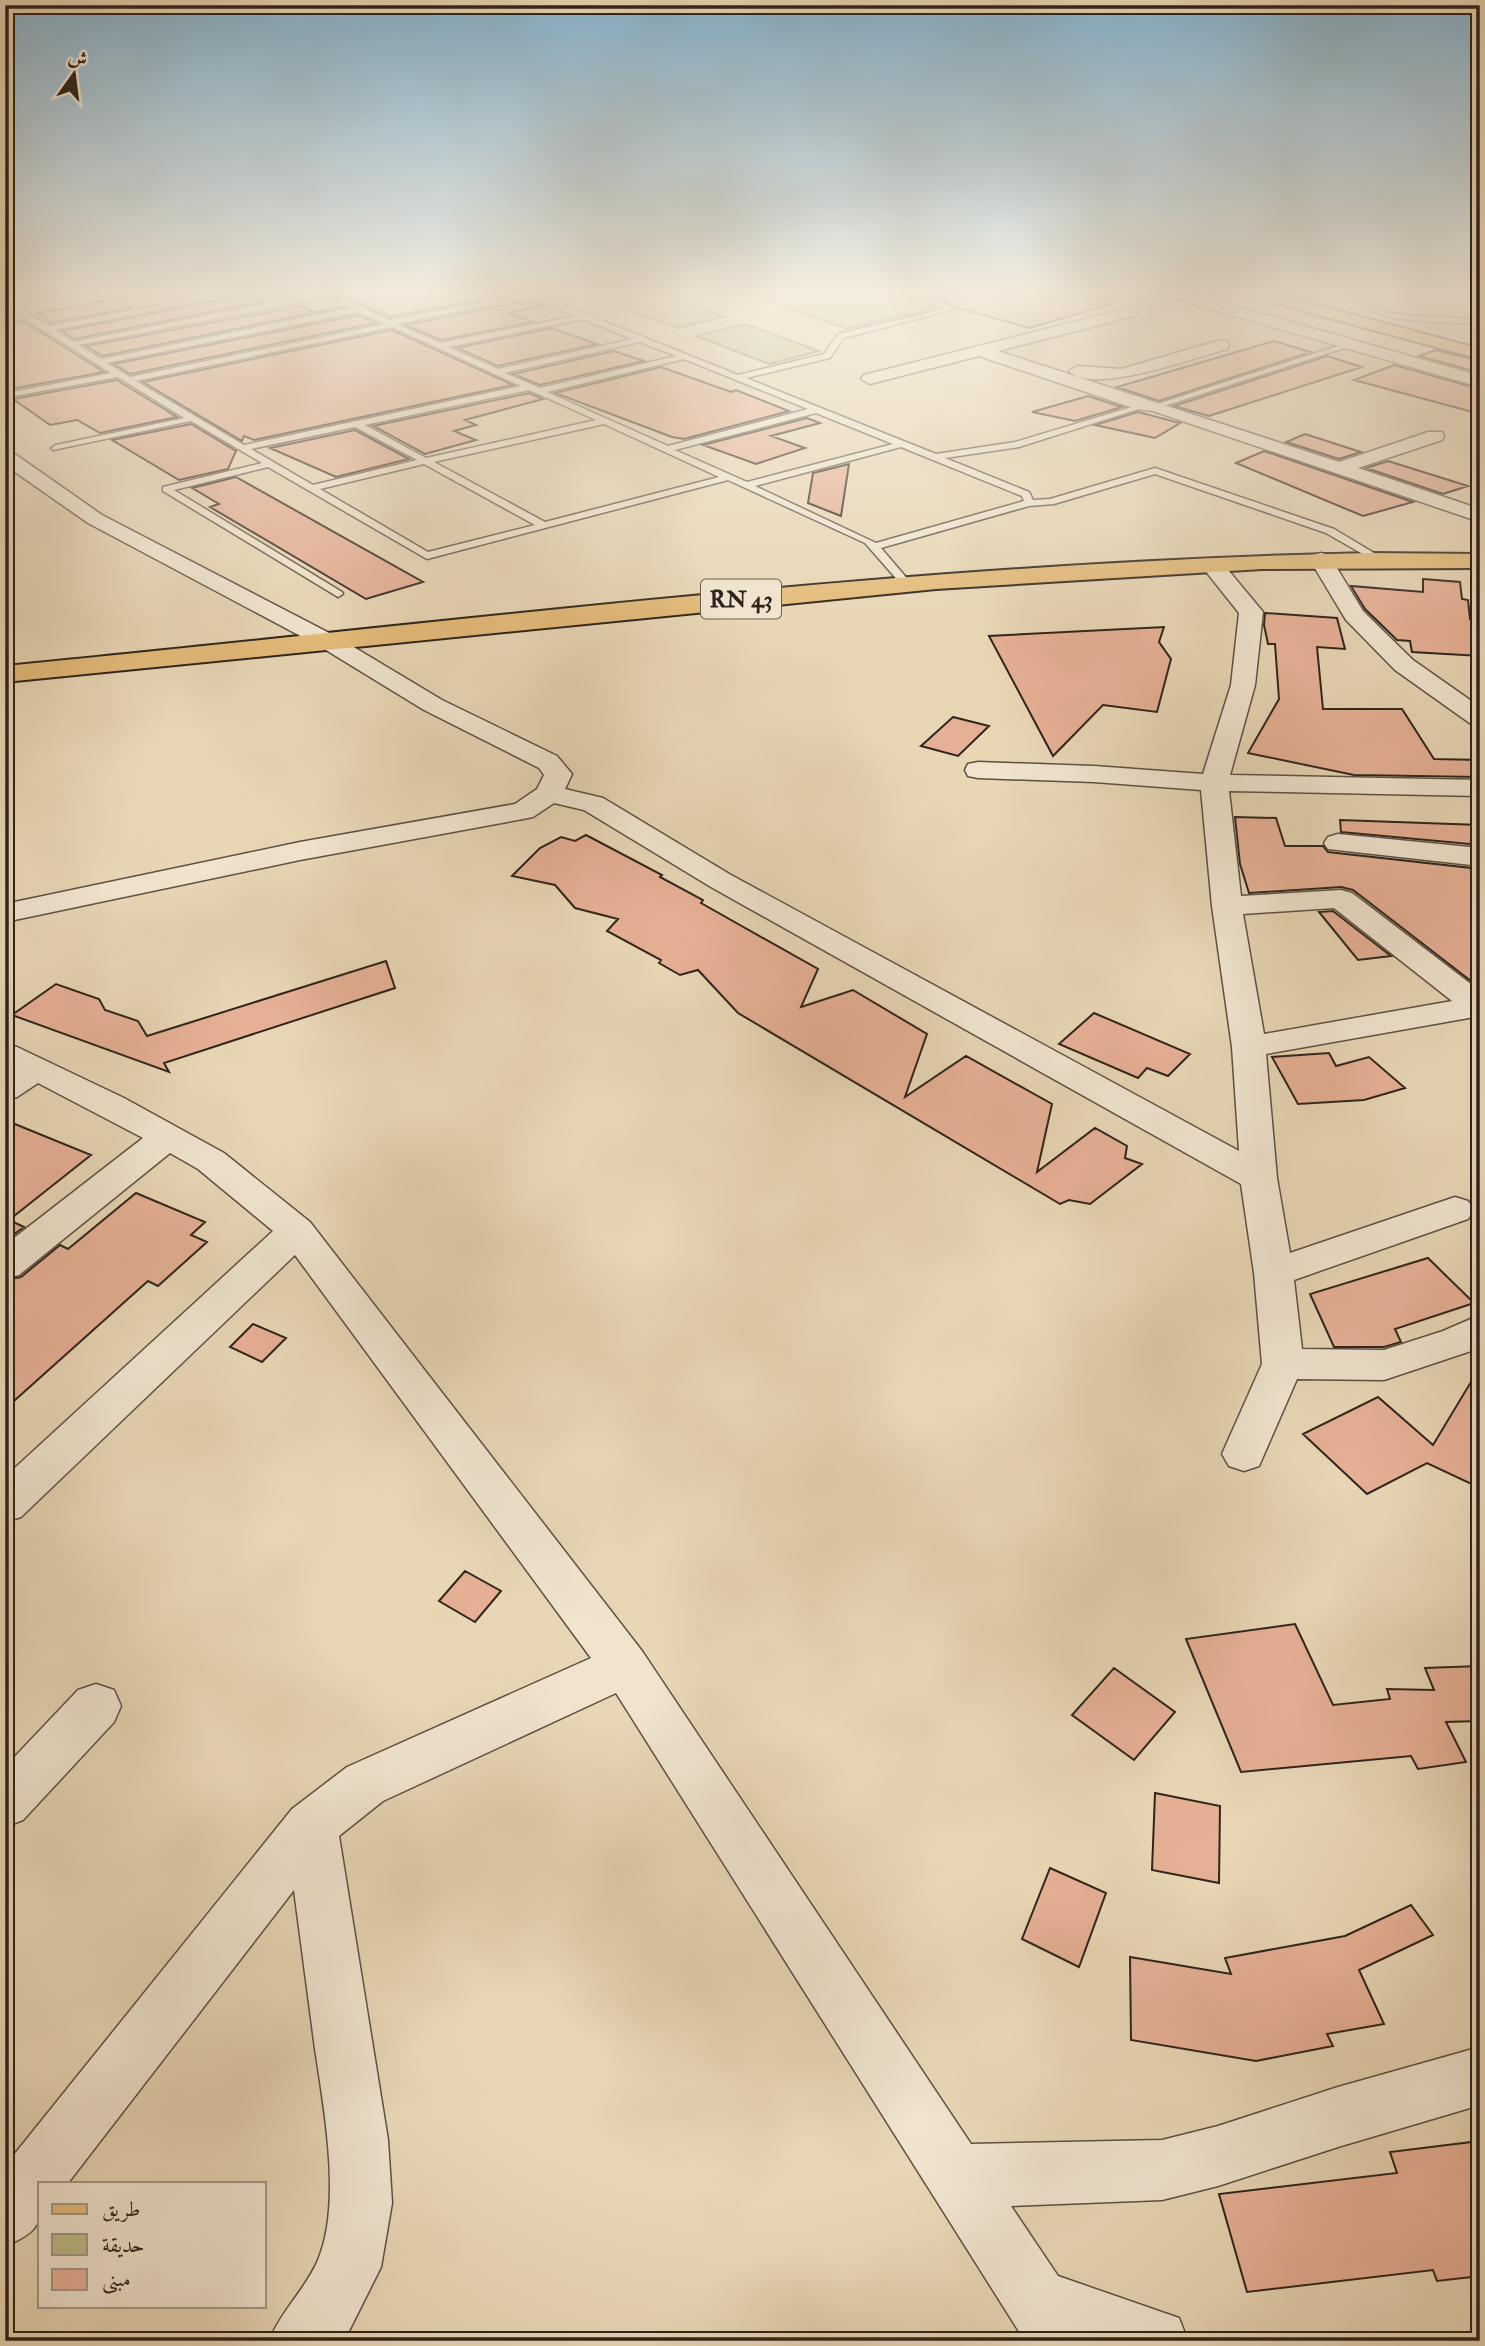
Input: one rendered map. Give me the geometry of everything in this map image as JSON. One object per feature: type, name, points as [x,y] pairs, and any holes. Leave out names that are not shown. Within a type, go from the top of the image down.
[{"type":"main road","name":"RN 43","points":[[5,674],[905,582],[1211,564],[1378,559],[1480,561]]},
{"type":"street","points":[[1141,402],[1480,516]]},
{"type":"street","points":[[1339,468],[1435,436]]},
{"type":"street","points":[[5,456],[95,519],[329,642],[433,705],[548,762],[558,774],[549,794],[523,811],[300,851],[5,913]]},
{"type":"street","points":[[1321,560],[1354,615],[1404,665],[1480,719]]},
{"type":"street","points":[[1211,564],[1251,612],[1243,685],[1214,783],[1227,906],[1249,1047],[1259,1178],[1274,1273],[1283,1364],[1244,1454]]},
{"type":"street","points":[[978,770],[1094,774],[1214,783],[1480,788]]},
{"type":"street","points":[[549,794],[593,804],[721,881],[1259,1178]]},
{"type":"street","points":[[1338,843],[1480,857]]},
{"type":"street","points":[[1227,906],[1341,899],[1479,1006]]},
{"type":"street","points":[[1249,1047],[1479,1006]]},
{"type":"street","points":[[15,1070],[112,1105],[211,1161],[298,1231],[625,1666],[1049,2320],[1156,2341]]},
{"type":"street","points":[[5,1265],[167,1136]]},
{"type":"street","points":[[1274,1273],[1455,1209]]},
{"type":"street","points":[[5,1504],[298,1231]]},
{"type":"street","points":[[1283,1364],[1384,1364],[1457,1342],[1480,1330]]},
{"type":"street","points":[[5,2215],[311,1826],[365,1784],[625,1666]]},
{"type":"street","points":[[5,1802],[96,1706]]},
{"type":"street","points":[[301,2341],[320,2321],[349,2267],[361,2203],[358,2140],[311,1826]]},
{"type":"street","points":[[957,2175],[1036,2175],[1162,2169],[1218,2156],[1338,2117],[1480,2076]]},
{"type":"lane","points":[[164,402],[427,556],[729,477]]},
{"type":"lane","points":[[244,448],[454,402]]},
{"type":"lane","points":[[564,402],[876,545],[905,582]]},
{"type":"lane","points":[[798,402],[1026,494],[1029,503]]},
{"type":"lane","points":[[935,457],[1016,445],[1157,402]]},
{"type":"lane","points":[[667,449],[817,410]]},
{"type":"lane","points":[[56,447],[190,419]]},
{"type":"lane","points":[[313,488],[605,421]]},
{"type":"lane","points":[[355,423],[543,525]]},
{"type":"lane","points":[[747,485],[903,444]]},
{"type":"lane","points":[[270,464],[166,489],[338,594]]},
{"type":"lane","points":[[876,545],[1029,503],[1051,502],[1155,471],[1330,531],[1378,559]]},
{"type":"building","points":[[18,402],[153,402],[177,417],[100,433],[77,420],[50,425]]},
{"type":"building","points":[[177,402],[431,402],[254,440],[244,436],[242,441]]},
{"type":"building","points":[[484,402],[530,402],[465,420],[476,425],[454,431],[476,440],[425,454],[373,426]]},
{"type":"building","points":[[580,402],[767,402],[789,411],[684,439]]},
{"type":"building","points":[[1065,402],[1108,402],[1122,407],[1075,421],[1032,412]]},
{"type":"building","points":[[1185,402],[1251,402],[1209,416],[1174,406]]},
{"type":"building","points":[[1437,402],[1480,402],[1480,414]]},
{"type":"building","points":[[1138,412],[1180,423],[1155,438],[1095,425]]},
{"type":"building","points":[[807,418],[820,423],[771,436],[805,448],[756,464],[703,445]]},
{"type":"building","points":[[191,424],[236,451],[228,469],[179,480],[112,440]]},
{"type":"building","points":[[355,430],[409,459],[336,477],[270,448]]},
{"type":"building","points":[[1305,434],[1361,452],[1339,459],[1286,442]]},
{"type":"building","points":[[1264,451],[1413,502],[1363,516],[1236,463]]},
{"type":"building","points":[[1388,461],[1468,486],[1443,494],[1366,468]]},
{"type":"building","points":[[849,464],[841,516],[808,503],[813,473]]},
{"type":"building","points":[[236,477],[423,582],[366,599],[210,507],[219,504],[192,488]]},
{"type":"building","points":[[1423,579],[1460,582],[1462,599],[1468,600],[1470,619],[1480,619],[1480,656],[1412,652],[1410,641],[1397,640],[1365,609],[1351,586],[1423,592]]},
{"type":"building","points":[[1265,613],[1337,618],[1345,649],[1317,647],[1323,709],[1402,709],[1434,759],[1480,760],[1480,777],[1354,775],[1248,753],[1279,699],[1275,644],[1268,644],[1264,625]]},
{"type":"building","points":[[1164,627],[1159,642],[1171,659],[1157,712],[1103,705],[1053,756],[989,636]]},
{"type":"building","points":[[953,717],[989,726],[958,756],[921,746]]},
{"type":"building","points":[[1235,817],[1276,818],[1285,846],[1323,846],[1328,852],[1480,869],[1480,988],[1353,890],[1341,887],[1249,893],[1240,864]]},
{"type":"building","points":[[1340,820],[1480,825],[1480,845],[1341,832]]},
{"type":"building","points":[[586,835],[662,875],[660,877],[703,900],[701,903],[818,969],[801,1007],[853,990],[927,1034],[905,1097],[966,1056],[1052,1104],[1037,1172],[1095,1128],[1127,1146],[1125,1158],[1142,1164],[1090,1204],[1069,1200],[1060,1204],[738,1013],[698,970],[680,975],[659,963],[661,960],[607,931],[618,919],[575,908],[555,885],[512,876],[540,848],[561,837],[575,841]]},
{"type":"building","points":[[1333,911],[1391,956],[1358,960],[1319,912]]},
{"type":"building","points":[[386,961],[395,988],[164,1063],[169,1072],[12,1015],[56,984],[99,999],[105,1010],[138,1021],[147,1036]]},
{"type":"building","points":[[1094,1013],[1190,1054],[1168,1076],[1147,1068],[1138,1078],[1059,1044]]},
{"type":"building","points":[[1329,1053],[1336,1066],[1369,1057],[1405,1088],[1364,1100],[1298,1104],[1272,1057]]},
{"type":"building","points":[[5,1120],[91,1155],[9,1220],[24,1227],[5,1241]]},
{"type":"building","points":[[136,1193],[205,1222],[191,1235],[207,1242],[158,1286],[148,1281],[5,1409],[5,1280],[21,1277],[60,1245],[68,1249]]},
{"type":"building","points":[[1428,1258],[1474,1303],[1395,1329],[1401,1342],[1384,1347],[1334,1347],[1310,1294]]},
{"type":"building","points":[[253,1324],[286,1338],[262,1362],[230,1347]]},
{"type":"building","points":[[1480,1367],[1480,1488],[1427,1463],[1367,1494],[1303,1434],[1378,1397],[1433,1445]]},
{"type":"building","points":[[465,1571],[501,1591],[475,1622],[439,1601]]},
{"type":"building","points":[[1295,1624],[1333,1705],[1390,1699],[1387,1689],[1434,1690],[1425,1668],[1480,1666],[1480,1721],[1446,1722],[1466,1762],[1418,1769],[1411,1756],[1241,1772],[1186,1639]]},
{"type":"building","points":[[1114,1668],[1175,1712],[1134,1760],[1072,1715]]},
{"type":"building","points":[[1155,1793],[1220,1806],[1219,1883],[1152,1870]]},
{"type":"building","points":[[1050,1868],[1106,1893],[1079,1967],[1022,1939]]},
{"type":"building","points":[[1411,1905],[1433,1935],[1359,1970],[1384,2024],[1327,2034],[1333,2046],[1256,2061],[1131,2040],[1130,1957],[1231,1974],[1225,1958],[1345,1936]]},
{"type":"building","points":[[1480,2141],[1480,2276],[1437,2281],[1433,2270],[1247,2292],[1219,2194],[1397,2173],[1390,2152]]}]
